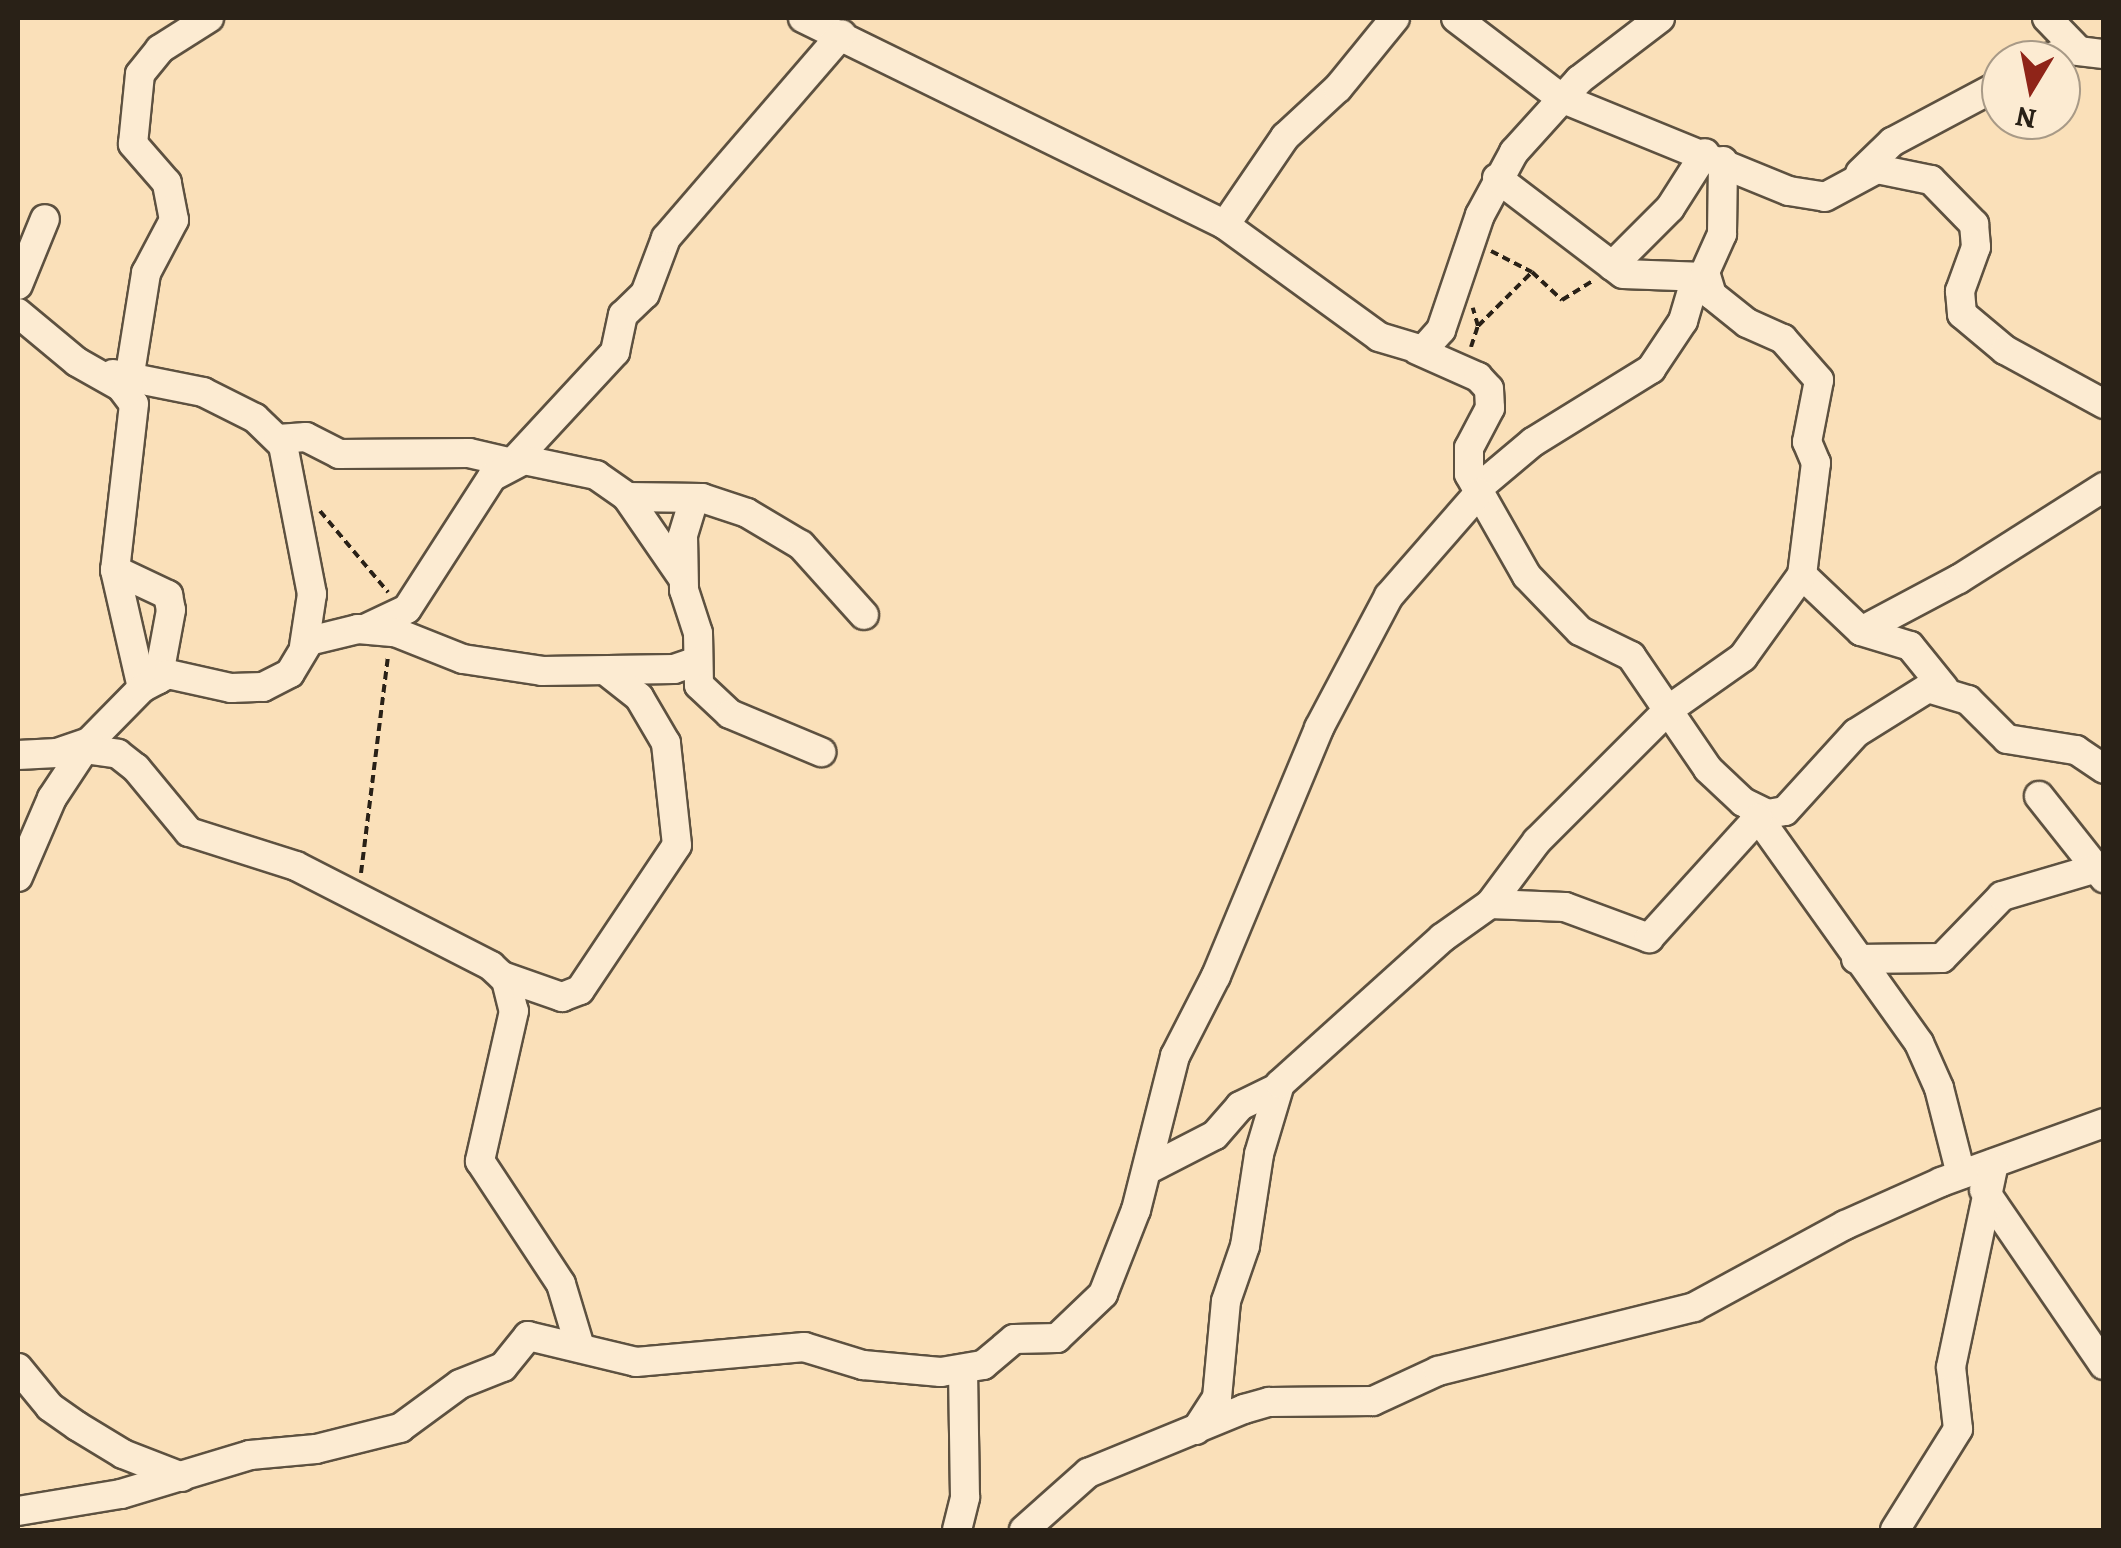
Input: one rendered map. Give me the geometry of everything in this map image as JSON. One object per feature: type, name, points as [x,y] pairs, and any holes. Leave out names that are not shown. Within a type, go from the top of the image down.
[{"type":"street","points":[[803,18],[1225,224],[1379,337],[1418,350],[1485,382],[1491,396],[1467,457],[1478,491],[1527,576],[1580,631],[1632,656],[1718,782],[1754,812],[1919,1043],[1972,1182],[2104,1365]]},
{"type":"street","points":[[1225,224],[1285,137],[1338,88],[1395,18]]},
{"type":"street","points":[[1456,18],[1561,98],[1810,196],[1830,194],[1860,173],[1892,142],[1981,95]]},
{"type":"street","points":[[1418,350],[1431,347],[1459,288],[1497,178],[1561,98],[1660,18]]},
{"type":"street","points":[[2047,18],[2091,52]]},
{"type":"street","points":[[150,684],[115,570],[134,411],[127,384],[146,273],[174,220],[172,192],[132,144],[139,83],[150,57],[190,22]]},
{"type":"street","points":[[385,624],[492,477],[513,462],[615,352],[623,315],[645,294],[666,238],[842,34]]},
{"type":"street","points":[[1612,266],[1714,157]]},
{"type":"street","points":[[18,1511],[182,1477],[250,1455],[316,1448],[400,1428],[460,1384],[503,1367],[528,1336],[636,1362],[804,1347],[863,1365],[963,1371],[982,1365],[1014,1339],[1052,1342],[1098,1303],[1146,1170],[1175,1056],[1216,976],[1319,728],[1388,596],[1478,491],[1532,442],[1651,370],[1684,321],[1722,234],[1714,157]]},
{"type":"street","points":[[1860,173],[1896,168],[1946,190],[1969,216],[1976,236],[1960,291],[1962,314],[2006,350],[2104,404]]},
{"type":"street","points":[[1497,178],[1612,266],[1631,276],[1701,277]]},
{"type":"street","points":[[18,286],[45,220]]},
{"type":"street","points":[[1146,1170],[1215,1135],[1240,1106],[1277,1088],[1442,938],[1490,904],[1537,841],[1668,710],[1743,657],[1802,575],[1816,463],[1807,442],[1817,372],[1783,339],[1723,306],[1701,277]]},
{"type":"street","points":[[18,313],[29,341],[96,372],[127,384],[203,392],[255,418],[278,439],[310,578],[304,646],[290,672],[264,686],[231,688],[175,673],[150,684],[87,745],[52,798],[18,876]]},
{"type":"street","points":[[278,439],[306,437],[339,454],[469,453],[513,462],[568,466],[626,497],[694,499],[748,513],[801,545],[864,615]]},
{"type":"street","points":[[1862,631],[1970,573],[2104,487]]},
{"type":"street","points":[[626,497],[685,582]]},
{"type":"street","points":[[694,499],[684,536],[685,582],[698,633],[699,685],[719,706],[821,752]]},
{"type":"street","points":[[115,570],[168,594],[171,610],[150,684]]},
{"type":"street","points":[[1802,575],[1862,631],[1910,646],[1944,688],[1979,708],[2007,739],[2076,750],[2104,769]]},
{"type":"street","points":[[304,646],[322,634],[385,624],[463,660],[606,671],[674,669],[697,661]]},
{"type":"street","points":[[18,755],[57,753],[87,745],[118,754],[136,768],[189,832],[296,866],[502,976],[562,997],[580,990],[677,844],[666,744],[650,710],[606,671]]},
{"type":"street","points":[[1754,812],[1785,810],[1834,752],[1884,710],[1928,688],[1944,688]]},
{"type":"street","points":[[1856,959],[1942,958],[2002,896],[2099,874],[2039,796]]},
{"type":"street","points":[[1490,904],[1565,907],[1649,938],[1754,812]]},
{"type":"street","points":[[502,976],[513,990],[514,1011],[480,1161],[560,1284],[580,1347]]},
{"type":"street","points":[[1196,1430],[1218,1398],[1226,1302],[1245,1246],[1277,1088]]},
{"type":"street","points":[[1024,1530],[1088,1473],[1269,1402],[1373,1401],[1438,1371],[1694,1308],[1845,1225],[1972,1182],[1994,1163],[2104,1123]]},
{"type":"street","points":[[1895,1530],[1938,1470],[1960,1420],[1951,1367],[1972,1182]]},
{"type":"street","points":[[18,1368],[50,1408],[77,1426],[123,1454],[182,1477]]},
{"type":"street","points":[[958,1530],[965,1497],[963,1371]]},
{"type":"path","points":[[1473,244],[1532,272],[1566,300],[1612,266]]},
{"type":"path","points":[[1450,367],[1471,348],[1478,326],[1532,272]]},
{"type":"path","points":[[1459,288],[1478,326]]},
{"type":"path","points":[[314,505],[385,624],[386,699],[358,899]]}]
